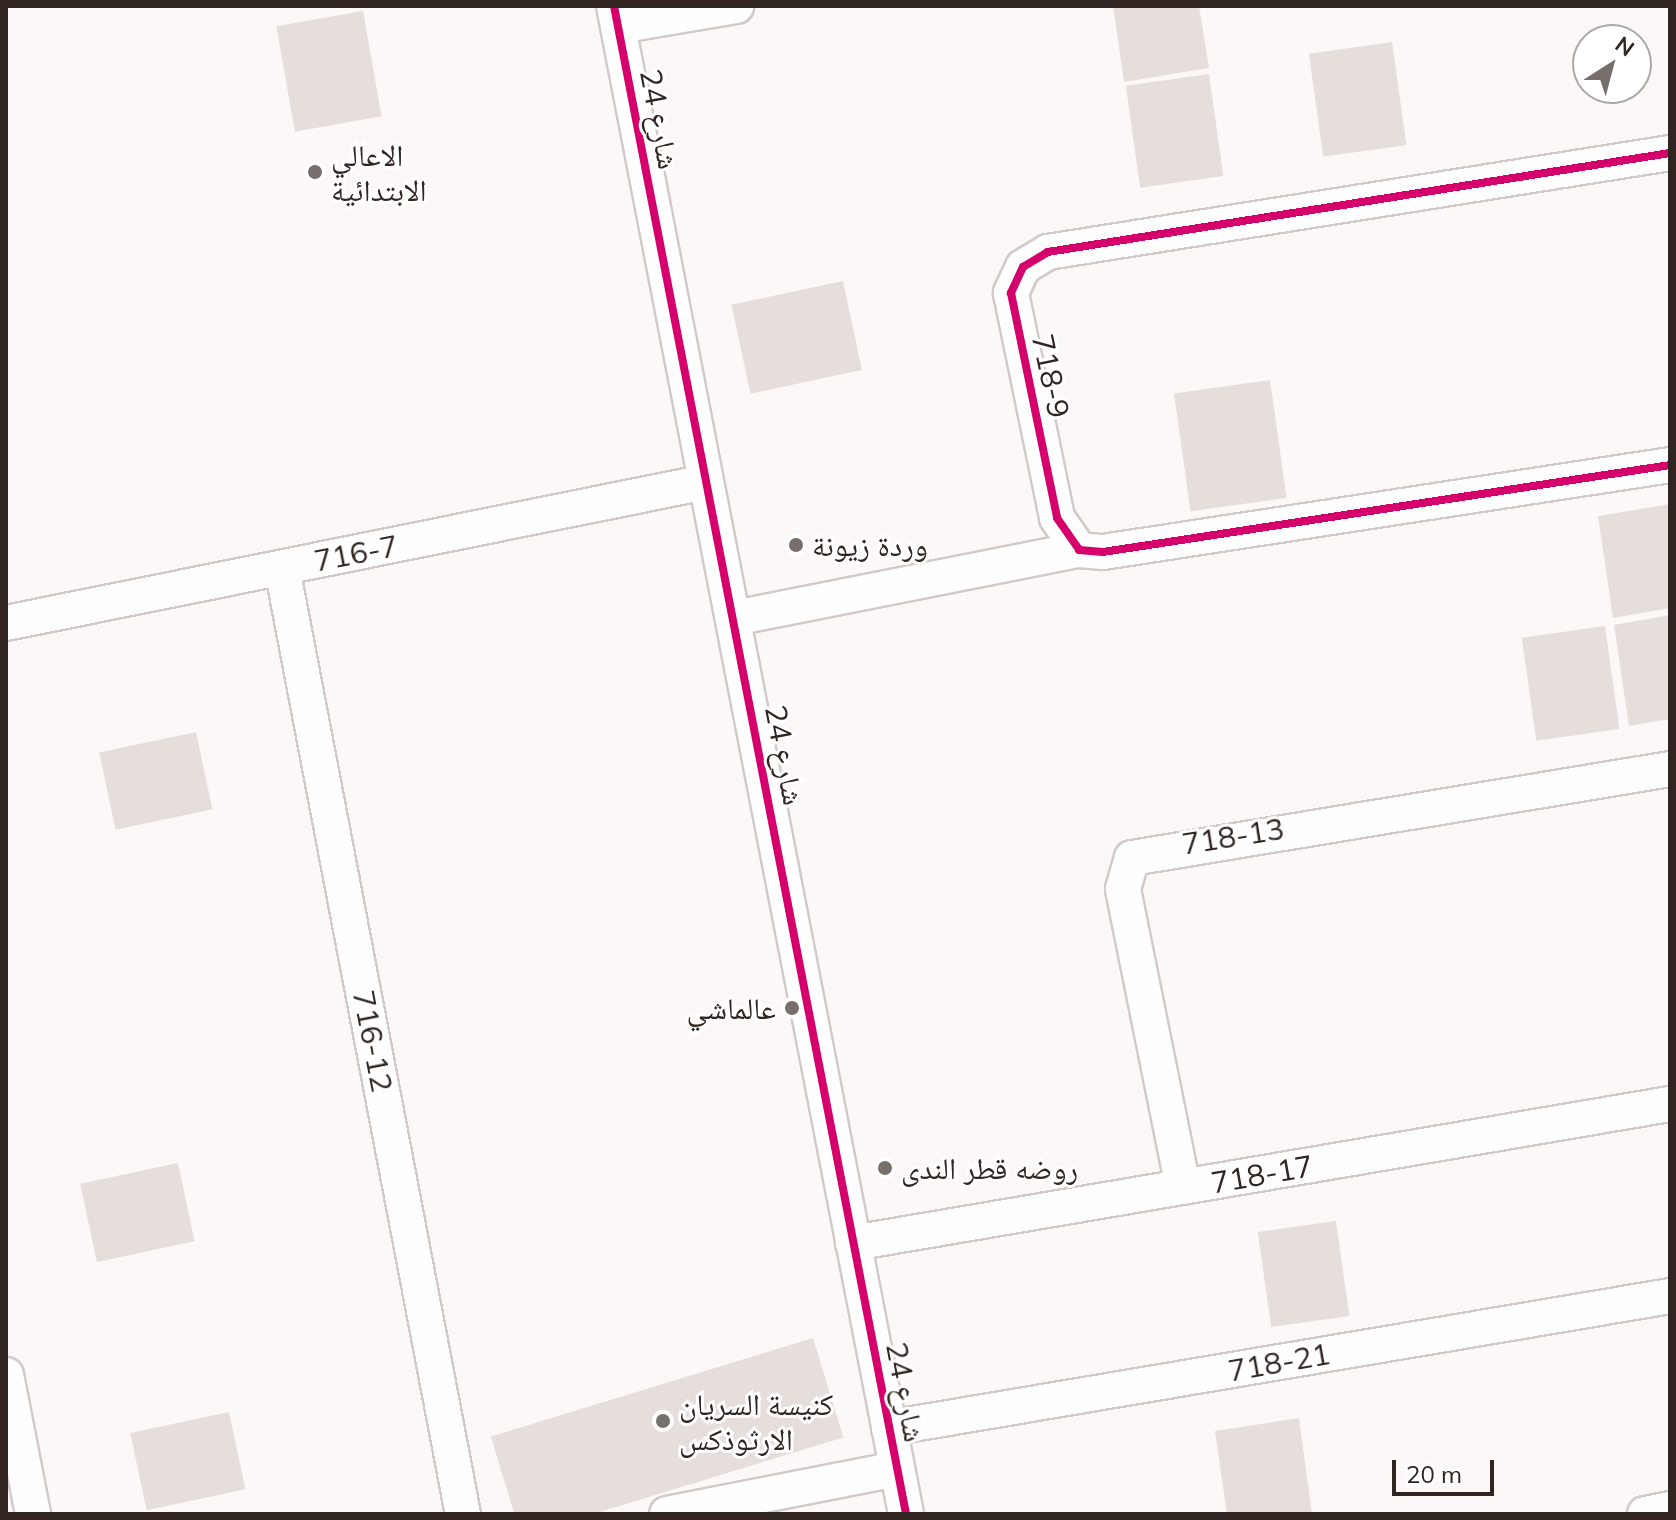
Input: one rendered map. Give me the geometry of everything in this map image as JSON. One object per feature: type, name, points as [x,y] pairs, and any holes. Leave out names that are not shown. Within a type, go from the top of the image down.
[{"type":"street","points":[[616,16],[736,6]]},
{"type":"street","name":"شارع 24","points":[[616,16],[906,1514]]},
{"type":"street","name":"718-9","points":[[1079,550],[1057,518],[1012,307],[1016,278],[1034,257],[1670,153]]},
{"type":"street","points":[[734,618],[1079,550],[1103,552],[1670,465]]},
{"type":"street","name":"716-7","points":[[6,623],[706,482]]},
{"type":"street","name":"716-12","points":[[282,568],[463,1514]]},
{"type":"street","name":"718-13","points":[[1183,1187],[1123,889],[1132,858],[1670,769]]},
{"type":"street","name":"718-17","points":[[853,1243],[1670,1104]]},
{"type":"street","name":"718-21","points":[[889,1428],[1670,1296]]},
{"type":"street","points":[[6,1375],[33,1514]]},
{"type":"street","points":[[667,1514],[897,1469]]},
{"type":"street","points":[[1645,1514],[1670,1509]]},
{"type":"building","points":[[1113,6],[1199,6],[1209,68],[1124,82]]},
{"type":"building","points":[[363,11],[382,116],[295,132],[276,26]]},
{"type":"building","points":[[1392,42],[1406,145],[1323,157],[1309,54]]},
{"type":"building","points":[[1209,74],[1223,176],[1140,188],[1126,86]]},
{"type":"building","points":[[843,281],[862,370],[750,394],[731,305]]},
{"type":"building","points":[[1270,380],[1287,498],[1191,511],[1174,393]]},
{"type":"building","points":[[1670,504],[1670,608],[1613,618],[1598,516]]},
{"type":"building","points":[[1670,615],[1670,719],[1629,726],[1614,625]]},
{"type":"building","points":[[1605,626],[1619,729],[1536,741],[1522,638]]},
{"type":"building","points":[[196,732],[212,809],[116,830],[99,753]]},
{"type":"building","points":[[178,1163],[195,1241],[97,1262],[80,1184]]},
{"type":"building","points":[[1336,1221],[1349,1316],[1271,1327],[1258,1232]]},
{"type":"building","name":"كنيسة السريان الارثوذكس","points":[[813,1338],[843,1437],[593,1514],[514,1514],[491,1437]]},
{"type":"building","points":[[229,1412],[245,1489],[147,1510],[130,1433]]},
{"type":"building","points":[[1299,1418],[1312,1514],[1227,1514],[1215,1431]]},
{"type":"cycle path","points":[[614,6],[906,1514]]},
{"type":"cycle path","points":[[1670,153],[1048,252],[1023,267],[1011,293],[1057,518],[1079,550],[1103,552],[1670,465]]},
{"type":"place","name":"الاعالي الابتدائية","points":[[315,172]]},
{"type":"place","name":"وردة زيونة","points":[[796,545]]},
{"type":"place","name":"عالماشي","points":[[792,1008]]},
{"type":"place","name":"روضه قطر الندى","points":[[885,1168]]},
{"type":"place","name":"كنيسة السريان الارثوذكس","points":[[663,1421]]}]
